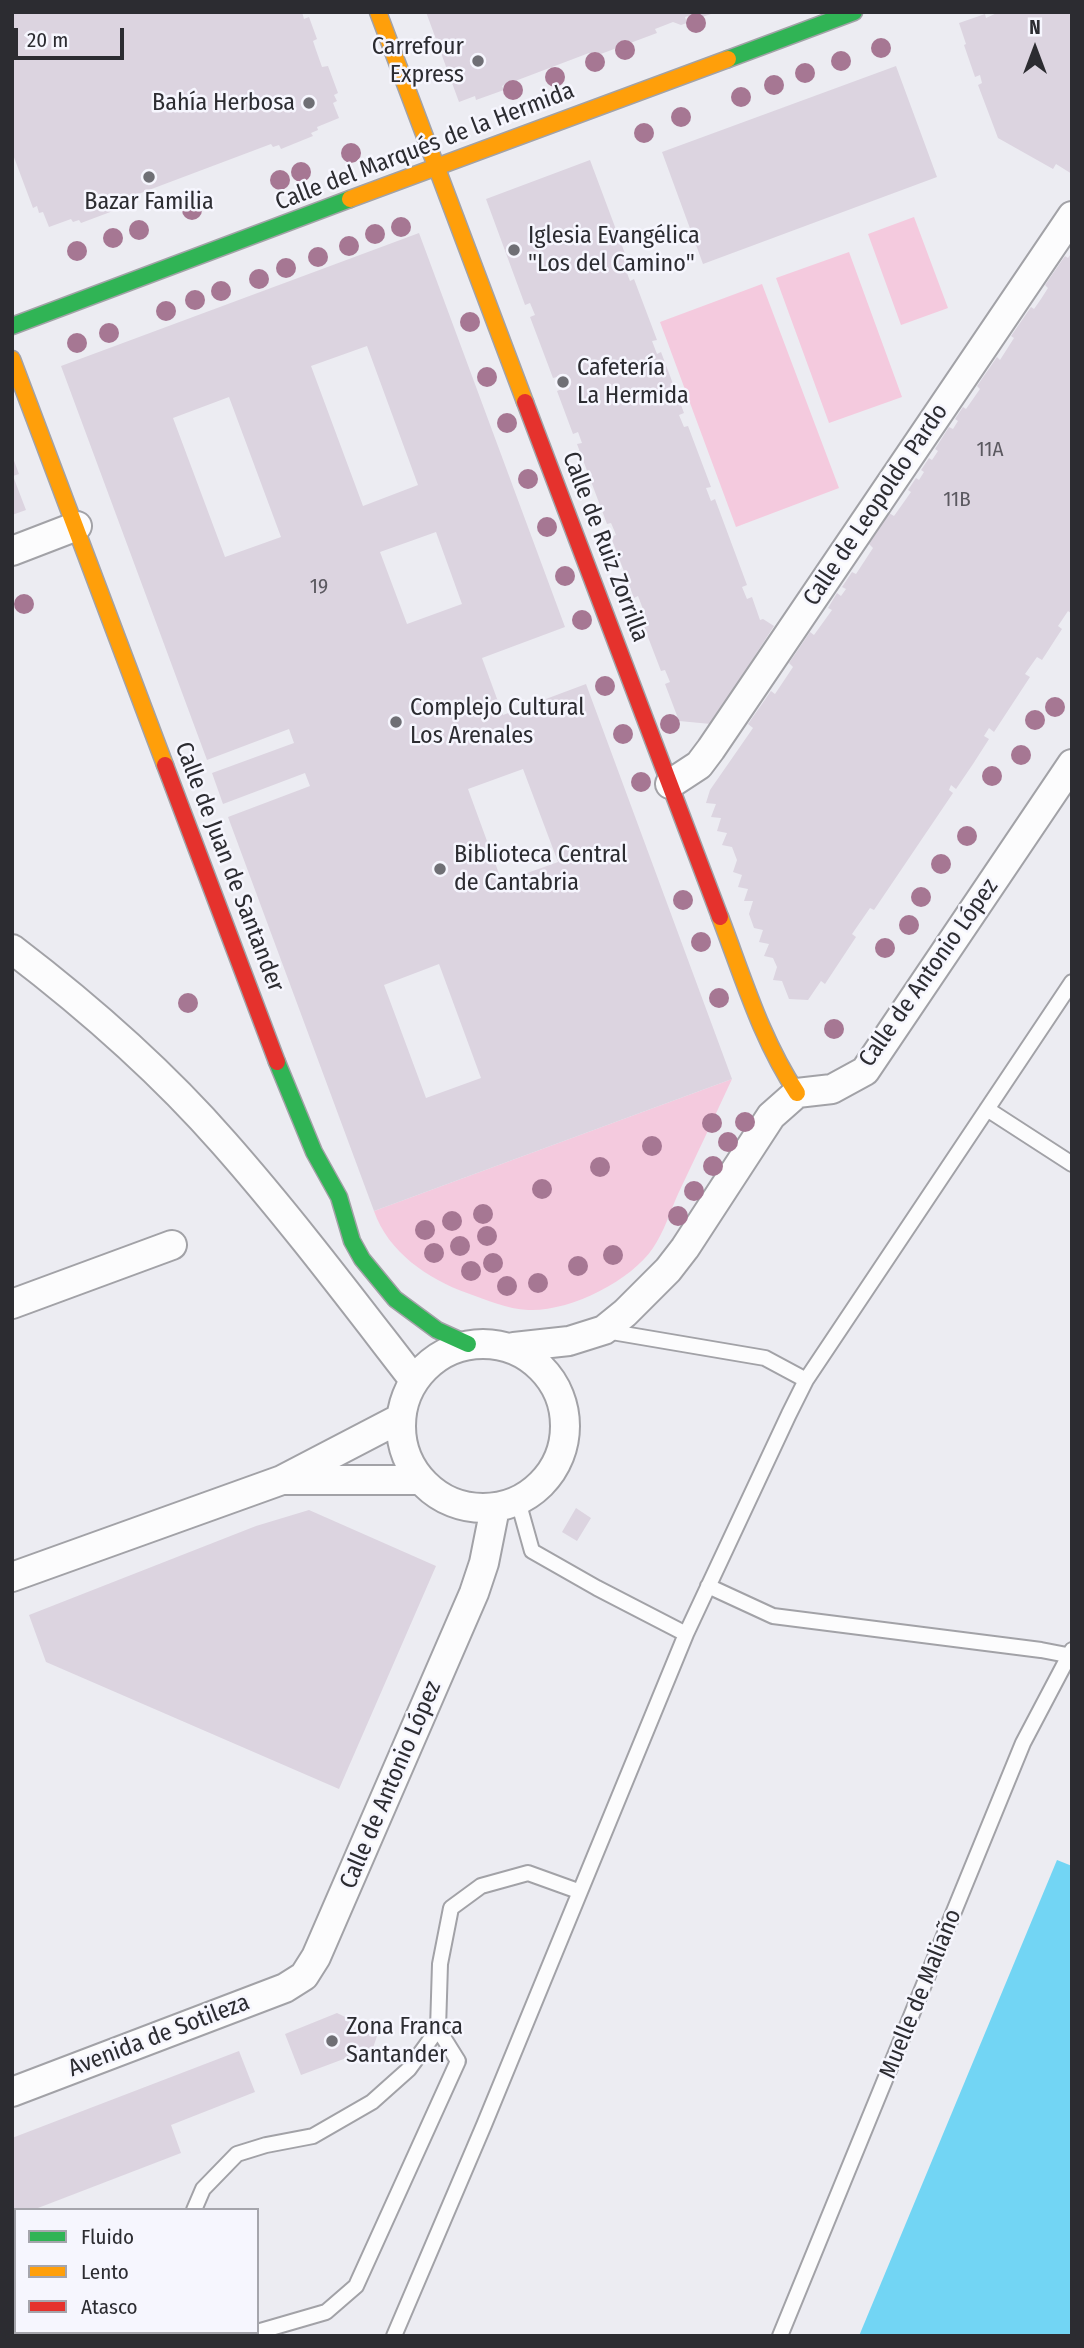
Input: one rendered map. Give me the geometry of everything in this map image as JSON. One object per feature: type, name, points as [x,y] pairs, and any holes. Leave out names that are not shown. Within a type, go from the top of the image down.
[{"type":"street","name":"Calle de Ruiz Zorrilla","points":[[378,12],[766,1039],[797,1093]]},
{"type":"street","name":"Calle del Marqués de la Hermida","points":[[12,326],[854,12]]},
{"type":"street","name":"Calle de Leopoldo Pardo","points":[[670,784],[699,765],[711,750],[1072,216]]},
{"type":"street","name":"Calle de Juan de Santander","points":[[12,359],[294,1106],[314,1152],[339,1197],[352,1241],[362,1259],[395,1299],[437,1330],[468,1344]]},
{"type":"street","points":[[12,551],[77,526]]},
{"type":"street","name":"Calle de Antonio López","points":[[797,1093],[832,1089],[865,1071],[1072,764]]},
{"type":"street","points":[[12,949],[90,1011],[182,1098],[224,1142],[414,1380]]},
{"type":"street","points":[[514,1347],[540,1365],[556,1387],[565,1412],[565,1438],[556,1464],[541,1485],[507,1504],[479,1508],[460,1505],[438,1495],[421,1480],[408,1460],[401,1437],[401,1418],[405,1398],[414,1380],[429,1363],[447,1351],[468,1344],[514,1347],[569,1341],[604,1330],[668,1270],[771,1116],[797,1093]]},
{"type":"street","points":[[12,1304],[172,1245]]},
{"type":"street","points":[[12,1577],[282,1480],[401,1418]]},
{"type":"street","points":[[282,1480],[421,1480]]},
{"type":"street","name":"Calle de Antonio López","points":[[304,1976],[316,1957],[474,1593],[507,1504]]},
{"type":"street","name":"Avenida de Sotileza","points":[[12,2092],[285,1988],[304,1976]]},
{"type":"lane","points":[[394,2336],[686,1634],[806,1380],[1072,982]]},
{"type":"lane","points":[[987,1109],[1072,1164]]},
{"type":"lane","points":[[604,1330],[765,1358],[806,1380]]},
{"type":"lane","points":[[507,1504],[532,1550],[597,1588],[686,1634]]},
{"type":"lane","name":"Muelle de Maliaño","points":[[708,1586],[773,1616],[1071,1654],[1023,1743],[780,2336]]},
{"type":"lane","points":[[259,2331],[326,2312],[356,2286],[458,2061],[438,2029],[440,1964],[451,1908],[481,1885],[528,1873],[578,1891]]},
{"type":"lane","points":[[195,2208],[203,2189],[237,2154],[313,2136],[372,2102],[409,2068],[438,2029]]},
{"type":"shaded area","points":[[914,217],[948,308],[901,325],[868,234]]},
{"type":"shaded area","points":[[849,252],[902,397],[829,423],[776,278]]},
{"type":"shaded area","points":[[762,284],[839,488],[736,527],[660,322]]},
{"type":"shaded area","points":[[732,1079],[653,1248],[615,1283],[580,1300],[562,1306],[528,1310],[497,1304],[452,1287],[424,1272],[399,1251],[380,1226],[374,1211]]},
{"type":"water","points":[[1057,1860],[1072,1866],[1072,2336],[859,2336]]},
{"type":"building","points":[[12,12],[302,12],[304,19],[309,17],[317,39],[313,41],[322,67],[328,66],[338,93],[334,95],[337,101],[333,103],[339,118],[317,127],[318,130],[311,133],[313,136],[281,149],[279,145],[273,147],[271,144],[117,202],[118,205],[111,208],[113,211],[81,223],[71,219],[49,227],[43,212],[39,213],[37,206],[33,208],[12,152]]},
{"type":"building","points":[[426,12],[714,13],[702,17],[695,14],[685,17],[687,23],[681,25],[673,22],[655,29],[657,33],[590,58],[589,53],[502,86],[504,90],[476,100],[475,96],[459,102]]},
{"type":"building","points":[[999,12],[1072,12],[1072,174],[1056,164],[1053,169],[998,138],[978,85],[982,83],[980,75],[975,77],[959,23],[985,14],[986,18]]},
{"type":"building","points":[[896,66],[937,177],[703,264],[662,152]]},
{"type":"building","points":[[590,160],[630,267],[625,268],[630,281],[634,279],[657,340],[652,341],[657,354],[661,352],[684,413],[679,415],[684,427],[688,426],[711,487],[706,488],[711,501],[715,499],[747,585],[742,587],[747,599],[752,597],[760,620],[763,619],[774,626],[711,724],[679,721],[665,684],[670,682],[665,670],[661,671],[638,611],[643,609],[638,596],[634,598],[611,537],[616,535],[611,523],[607,524],[577,444],[582,443],[578,432],[573,434],[557,391],[562,389],[557,377],[553,378],[530,317],[535,315],[530,303],[525,305],[486,199]]},
{"type":"building","name":"Complejo Cultural Los Arenales","points":[[419,233],[565,627],[482,658],[503,715],[586,684],[732,1079],[374,1211],[228,817],[310,786],[305,773],[223,804],[212,773],[294,743],[289,729],[207,760],[61,366]],"holes":[[[367,346],[418,485],[363,506],[311,366]],[[229,397],[281,537],[225,557],[173,418]],[[436,532],[462,604],[407,624],[380,552]],[[523,769],[558,862],[502,882],[468,789]],[[439,964],[481,1078],[426,1098],[384,985]]]},
{"type":"building","points":[[1072,252],[1072,614],[1068,611],[1058,626],[1062,629],[1042,660],[1037,657],[1025,674],[1030,677],[994,732],[989,728],[984,736],[989,739],[973,764],[956,789],[951,785],[949,790],[953,793],[874,910],[870,908],[852,934],[856,937],[825,984],[821,981],[808,1000],[789,999],[782,981],[773,980],[777,967],[773,958],[764,956],[769,944],[759,942],[763,930],[754,928],[749,914],[753,901],[744,901],[748,889],[738,887],[742,875],[733,872],[737,860],[732,847],[722,845],[727,833],[717,831],[721,818],[711,817],[716,804],[706,803],[710,790],[753,728],[748,724],[771,691],[775,694],[793,667],[789,663],[810,632],[814,635],[832,610],[828,608],[837,593],[841,596],[846,589],[842,587],[852,572],[856,574],[873,548],[869,544],[889,513],[894,516],[911,492],[908,490],[916,478],[919,480],[924,472],[921,470],[929,458],[932,460],[938,451],[935,449],[949,427],[953,429],[958,421],[955,419],[963,407],[966,409],[980,389],[977,386],[997,357],[1000,360],[1014,338],[1011,336],[1048,288],[1045,285],[1065,256],[1068,258]]},
{"type":"building","points":[[13,458],[19,474],[13,476],[26,510],[12,515]]},
{"type":"building","points":[[576,1508],[591,1518],[577,1541],[562,1532]]},
{"type":"building","points":[[309,1510],[436,1566],[339,1789],[46,1662],[29,1615],[256,1526]]},
{"type":"building","name":"Zona Franca Santander","points":[[337,2013],[378,2033],[373,2048],[301,2075],[285,2034]]},
{"type":"building","points":[[239,2051],[255,2092],[171,2125],[181,2153],[38,2208],[14,2208],[12,2329],[12,2138]]},
{"type":"traffic: fast","points":[[728,59],[854,12]]},
{"type":"traffic: fast","points":[[12,326],[350,199]]},
{"type":"traffic: fast","points":[[277,1062],[314,1152],[339,1197],[352,1241],[362,1259],[395,1299],[437,1330],[468,1344]]},
{"type":"traffic: slow","points":[[378,12],[525,402]]},
{"type":"traffic: slow","points":[[350,199],[728,59]]},
{"type":"traffic: slow","points":[[12,359],[165,765]]},
{"type":"traffic: slow","points":[[720,917],[763,1029],[797,1093]]},
{"type":"traffic: jam","points":[[525,402],[720,917]]},
{"type":"traffic: jam","points":[[165,765],[277,1062]]},
{"type":"place","name":"Carrefour Express","points":[[478,61]]},
{"type":"place","name":"Bahía Herbosa","points":[[309,103]]},
{"type":"place","name":"Bazar Familia","points":[[149,177]]},
{"type":"place","name":"Iglesia Evangélica \"Los del Camino\"","points":[[514,250]]},
{"type":"place","name":"Cafetería La Hermida","points":[[563,382]]},
{"type":"place","name":"Complejo Cultural Los Arenales","points":[[396,722]]},
{"type":"place","name":"Biblioteca Central de Cantabria","points":[[440,869]]},
{"type":"place","name":"Zona Franca Santander","points":[[332,2041]]}]
